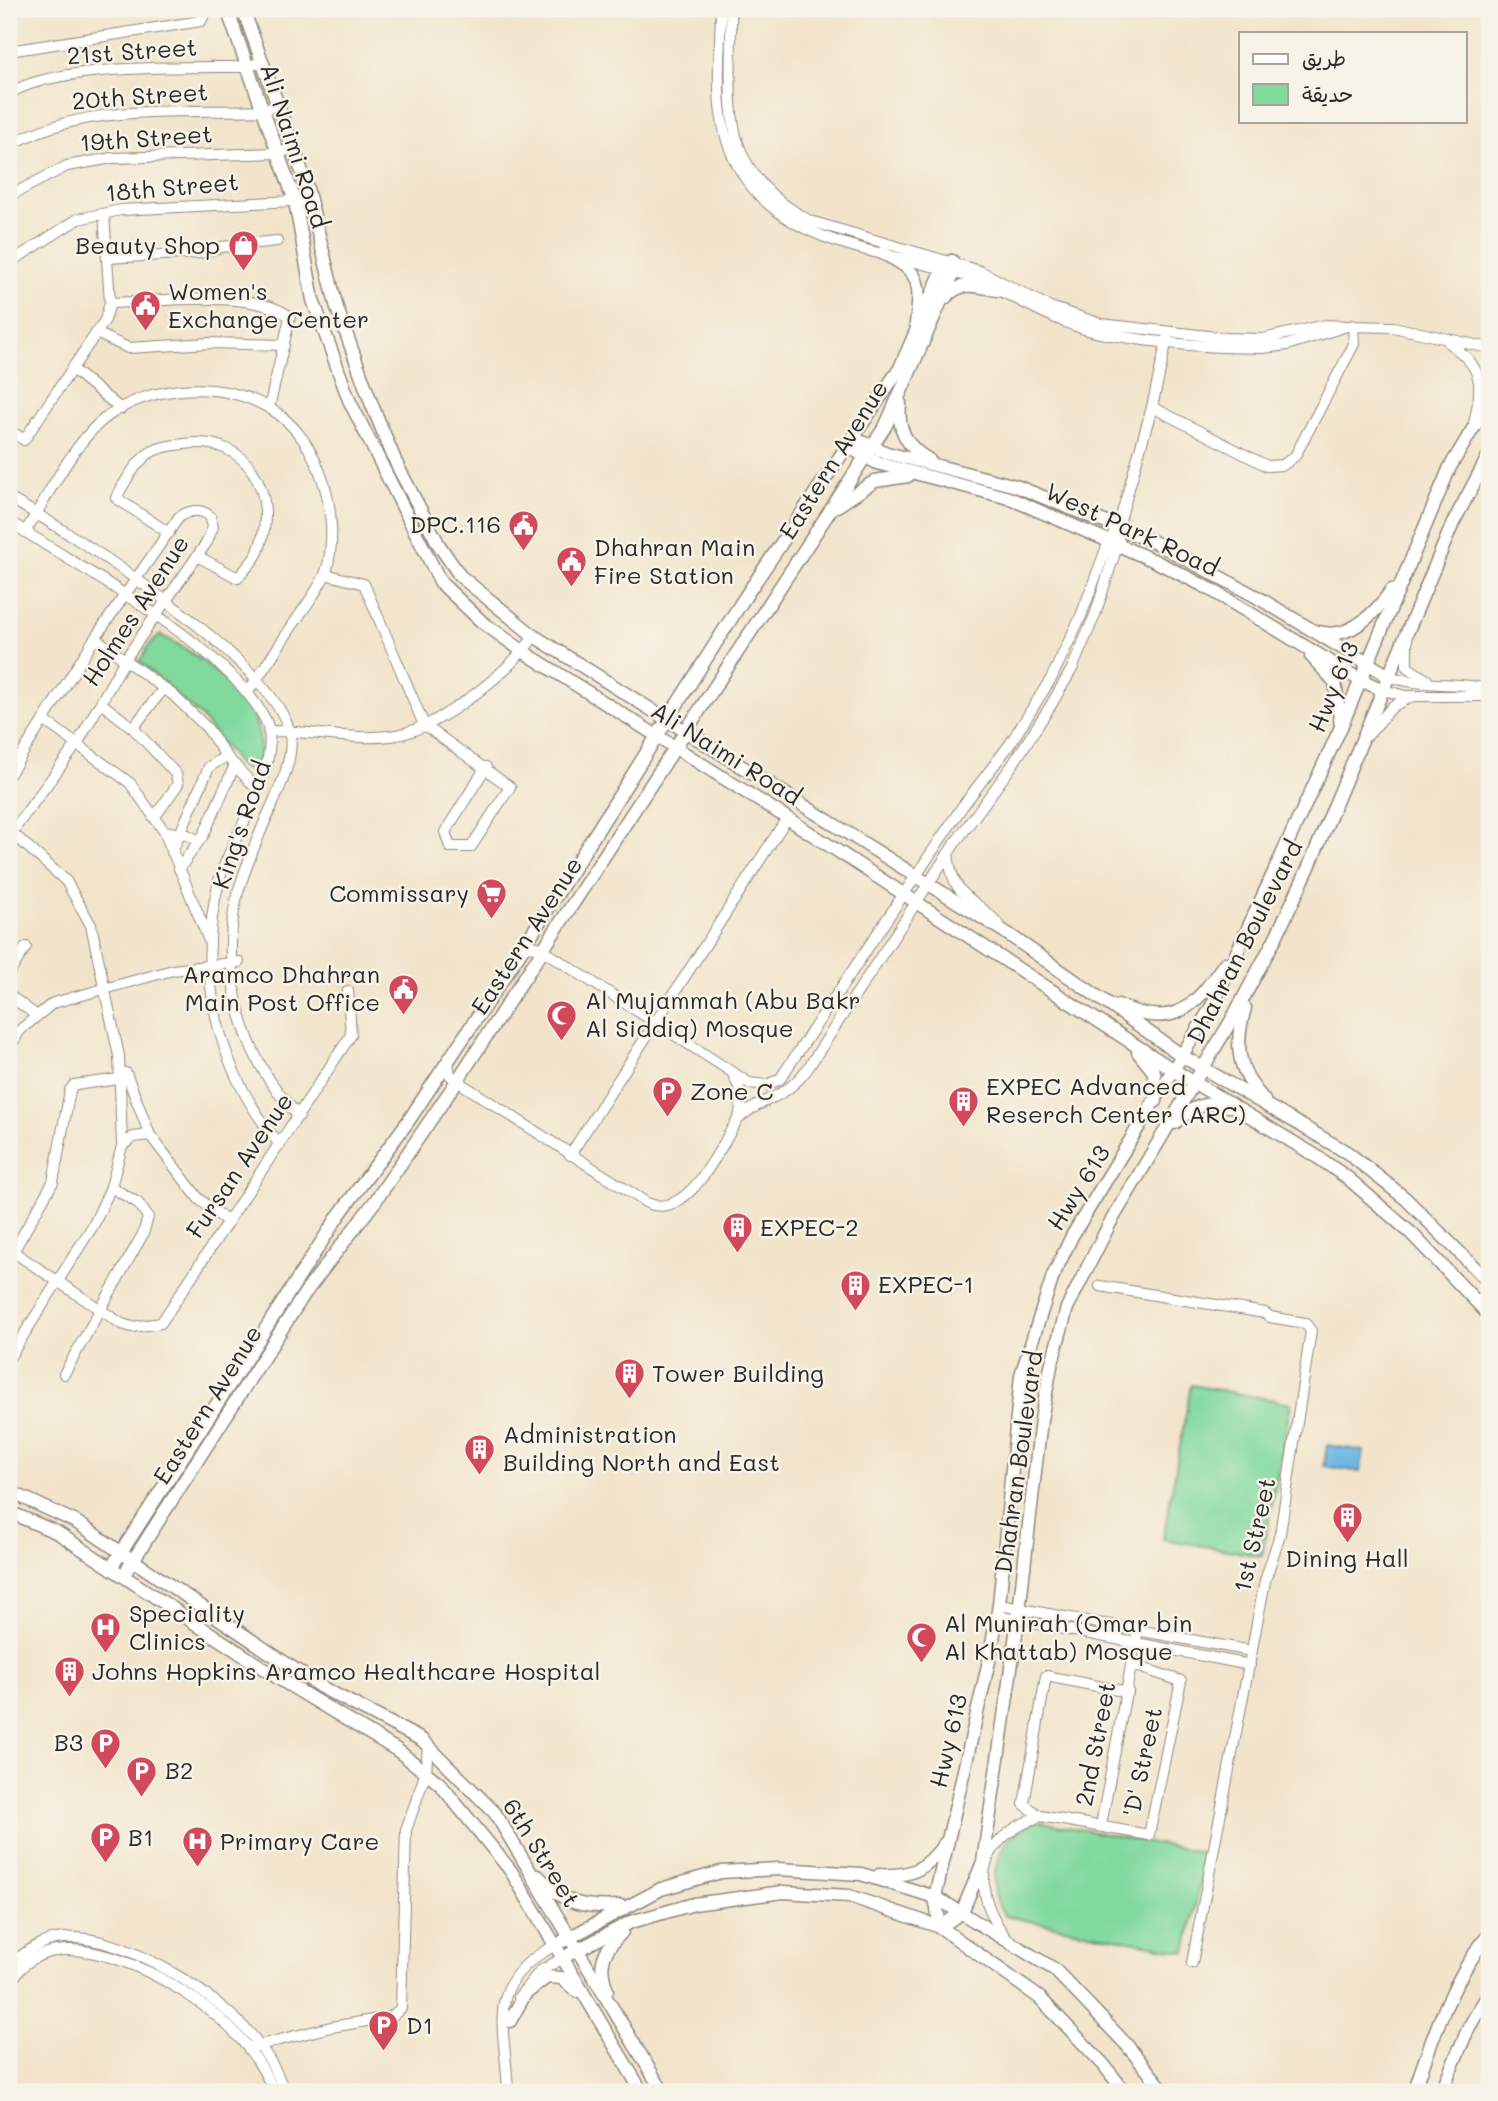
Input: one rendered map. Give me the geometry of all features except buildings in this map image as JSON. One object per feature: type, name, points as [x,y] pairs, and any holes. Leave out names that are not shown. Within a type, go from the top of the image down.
[{"type":"main road","name":"Ali Naimi Road","points":[[227,9],[295,201],[313,300],[349,400],[441,583],[482,622],[524,652],[787,818],[1175,1071],[1317,1156],[1379,1204],[1412,1234],[1489,1315]]},
{"type":"main road","name":"Ali Naimi Road","points":[[243,9],[294,148],[337,308],[397,465],[439,545],[460,576],[534,636],[1005,932],[1184,1057],[1325,1139],[1376,1173],[1440,1231],[1489,1282]]},
{"type":"main road","name":"Eastern Avenue","points":[[882,253],[901,262],[916,276],[920,293],[913,343]]},
{"type":"main road","name":"Eastern Avenue","points":[[123,1576],[305,1293],[376,1200],[457,1081],[868,452],[900,398],[941,304],[950,267]]},
{"type":"main road","name":"Eastern Avenue","points":[[111,1568],[339,1215],[448,1061],[521,951],[745,597],[900,368],[950,267]]},
{"type":"main road","points":[[941,304],[953,290],[965,285],[997,290]]},
{"type":"main road","points":[[900,398],[899,414],[903,435],[919,454],[938,465]]},
{"type":"main road","name":"Hwy 613","points":[[940,1927],[935,1897],[998,1611],[1021,1375],[1037,1321],[1072,1236],[1184,1057],[1212,1006],[1341,727],[1450,467],[1489,402]]},
{"type":"main road","name":"West Park Road","points":[[850,442],[933,478],[1009,498],[1198,582],[1360,680],[1384,690]]},
{"type":"main road","name":"West Park Road","points":[[868,452],[995,479],[1118,527],[1204,568],[1389,676]]},
{"type":"main road","name":"Dhahran Boulevard","points":[[962,1912],[983,1862],[1019,1613],[1041,1420],[1051,1366],[1067,1308],[1092,1256],[1253,980],[1308,869],[1453,523],[1489,455]]},
{"type":"main road","points":[[820,524],[839,504],[875,481],[901,475],[933,478]]},
{"type":"main road","points":[[1310,630],[1335,634],[1370,617],[1406,570]]},
{"type":"main road","points":[[1291,637],[1335,682],[1341,727]]},
{"type":"main road","points":[[1085,990],[1134,1013],[1174,1014],[1197,1002],[1241,940]]},
{"type":"main road","points":[[1253,980],[1240,1025],[1237,1050],[1245,1076],[1277,1112]]},
{"type":"main road","points":[[1120,1035],[1154,1072],[1155,1104]]},
{"type":"main road","points":[[1162,1135],[1184,1114],[1203,1105],[1222,1104],[1246,1112]]},
{"type":"main road","name":"6th Street","points":[[9,1491],[76,1522],[321,1687],[428,1745],[495,1813],[663,2092]]},
{"type":"main road","name":"6th Street","points":[[9,1512],[58,1533],[278,1678],[397,1750],[426,1772],[512,1871],[561,1959],[642,2092]]},
{"type":"main road","points":[[554,1946],[661,1889],[721,1872],[779,1869],[895,1876],[922,1870],[932,1861],[949,1836]]},
{"type":"main road","points":[[524,1863],[563,1899],[595,1907],[625,1906]]},
{"type":"main road","points":[[860,1874],[935,1897],[1054,1969],[1126,2044],[1166,2092]]},
{"type":"main road","points":[[561,1959],[631,1923],[682,1906],[735,1896],[820,1892],[879,1904],[940,1927],[1040,1998],[1103,2064],[1135,2092]]},
{"type":"main road","points":[[940,1927],[962,1912]]},
{"type":"main road","points":[[618,2020],[600,1968],[606,1950],[631,1923]]},
{"type":"main road","points":[[1414,2092],[1449,1998],[1462,1973],[1489,1934]]},
{"type":"main road","points":[[510,2021],[525,1994],[547,1977],[561,1978],[587,2000]]},
{"type":"main road","points":[[1441,2092],[1468,2027],[1489,1993]]},
{"type":"main road","points":[[1103,2064],[1125,2092]]},
{"type":"street","points":[[9,51],[201,21],[206,9]]},
{"type":"street","points":[[721,9],[718,102],[728,143],[746,180],[773,209],[804,229],[882,253],[980,271],[1050,307],[1082,319],[1168,336]]},
{"type":"street","points":[[731,9],[728,87],[733,129],[746,162],[766,189],[792,211],[810,221],[950,267],[1044,314],[1085,329],[1168,336],[1263,339],[1325,324],[1393,327],[1446,341],[1489,348]]},
{"type":"street","name":"21st Street","points":[[9,93],[18,87],[82,73],[246,67],[261,62]]},
{"type":"street","name":"20th Street","points":[[9,146],[51,125],[94,116],[262,110],[278,106]]},
{"type":"street","name":"19th Street","points":[[9,197],[67,166],[112,158],[279,153],[294,148]]},
{"type":"street","name":"18th Street","points":[[9,263],[78,219],[104,214],[310,200]]},
{"type":"street","points":[[9,430],[24,440],[105,320],[110,303],[104,214]]},
{"type":"street","points":[[107,258],[200,253],[221,247],[277,240]]},
{"type":"street","points":[[110,303],[240,300],[265,303],[290,317],[269,408]]},
{"type":"street","points":[[1152,407],[1259,463],[1283,464],[1295,456],[1354,344],[1350,326]]},
{"type":"street","points":[[96,333],[128,348],[210,343],[284,345]]},
{"type":"street","points":[[448,1061],[450,1074],[457,1081],[647,1203],[656,1207],[671,1207],[692,1191],[738,1119],[748,1110],[775,1099],[799,1081],[948,854],[1011,767],[1072,668],[1114,543],[1152,407],[1168,336]]},
{"type":"street","points":[[1446,341],[1469,358],[1477,370],[1480,389],[1474,425]]},
{"type":"street","points":[[72,369],[121,409]]},
{"type":"street","points":[[25,532],[83,443],[107,416],[141,400],[175,390],[209,389],[244,397],[269,408],[286,420],[318,464],[331,512],[326,574],[248,692]]},
{"type":"street","points":[[169,533],[117,498],[132,471],[149,453],[165,446],[202,441],[216,444],[247,463],[260,481],[263,493],[264,520],[257,553],[238,578],[197,556]]},
{"type":"street","points":[[9,498],[136,581],[219,642],[257,680],[289,730]]},
{"type":"street","name":"Holmes Avenue","points":[[9,775],[95,638],[178,517],[189,511],[203,511],[210,516],[212,527],[197,556],[126,658],[77,744],[10,832]]},
{"type":"street","name":"King's Road","points":[[9,521],[205,651],[248,692],[266,720],[271,747],[219,882],[208,966],[211,1002],[221,1044],[235,1079],[257,1117],[280,1145]]},
{"type":"street","points":[[521,951],[533,945],[543,949],[759,1086],[780,1079],[962,807],[1010,744],[1052,677],[1114,543]]},
{"type":"street","points":[[326,574],[364,584],[424,724],[486,767],[510,787],[471,847],[450,846],[445,832],[486,767]]},
{"type":"street","points":[[1408,631],[1407,667],[1422,679],[1489,689]]},
{"type":"street","points":[[268,731],[289,730],[356,737],[398,735],[436,720],[524,652],[534,636]]},
{"type":"street","points":[[95,638],[164,688],[207,728],[226,756],[257,789]]},
{"type":"street","points":[[1389,676],[1409,682],[1444,683]]},
{"type":"street","points":[[133,728],[164,688]]},
{"type":"street","points":[[1384,690],[1417,695],[1489,696]]},
{"type":"street","points":[[1362,743],[1393,706],[1417,695]]},
{"type":"street","points":[[101,703],[133,728],[176,774],[178,784],[155,818]]},
{"type":"street","points":[[45,721],[130,783],[164,831],[210,943]]},
{"type":"street","name":"King's Road","points":[[289,730],[288,758],[238,894],[231,930],[244,1036],[268,1080],[299,1116]]},
{"type":"street","points":[[172,852],[209,767],[226,756]]},
{"type":"street","points":[[179,869],[199,841],[235,765]]},
{"type":"street","points":[[570,1155],[787,818]]},
{"type":"street","points":[[164,831],[180,833],[199,841]]},
{"type":"street","points":[[9,1358],[60,1282],[94,1224],[111,1187],[122,1146],[123,1079],[91,925],[66,881],[10,832]]},
{"type":"street","points":[[948,854],[951,878],[961,894],[990,914],[1005,932]]},
{"type":"street","points":[[9,973],[26,947]]},
{"type":"street","points":[[9,1045],[53,1003],[173,970],[235,962]]},
{"type":"street","name":"Fursan Avenue","points":[[102,1310],[122,1324],[132,1327],[161,1323],[351,1035],[348,990]]},
{"type":"street","points":[[9,995],[37,1016]]},
{"type":"street","points":[[730,1070],[743,1097],[738,1119]]},
{"type":"street","points":[[123,1079],[150,1135],[199,1199],[228,1222]]},
{"type":"street","points":[[102,1310],[11,1250],[53,1181],[70,1090],[74,1085],[123,1079]]},
{"type":"street","points":[[122,1146],[133,1137],[150,1135]]},
{"type":"street","points":[[64,1374],[143,1234],[148,1217],[138,1203],[111,1187]]},
{"type":"street","name":"1st Street","points":[[1100,1286],[1265,1312],[1270,1317],[1305,1324],[1311,1331],[1280,1534],[1265,1581],[1192,1963]]},
{"type":"street","points":[[998,1611],[1138,1629],[1252,1651]]},
{"type":"street","points":[[1019,1613],[1136,1643],[1250,1665]]},
{"type":"street","name":"2nd Street","points":[[1101,1825],[1138,1629]]},
{"type":"street","name":"'D' Street","points":[[1040,1816],[1149,1835],[1181,1681],[1132,1665]]},
{"type":"street","points":[[1040,1816],[1024,1804],[1046,1676],[1128,1692]]},
{"type":"street","points":[[248,2048],[331,2027],[391,2017],[401,2008],[405,1830],[426,1772],[428,1745]]},
{"type":"street","points":[[1009,1941],[990,1915],[984,1890],[983,1862],[1000,1840],[1019,1824],[1040,1816]]},
{"type":"street","points":[[9,1967],[26,1952],[57,1939],[84,1940],[134,1953],[210,1997],[259,2045],[285,2092]]},
{"type":"street","points":[[508,2092],[506,2044],[501,2013],[507,1991],[523,1968],[554,1946]]},
{"type":"street","points":[[9,1987],[27,1962],[50,1951],[75,1950],[118,1959],[145,1970],[204,2006],[228,2026],[248,2048],[274,2092]]},
{"type":"street","points":[[506,2044],[510,2021],[521,1992],[529,1981],[561,1959]]},
{"type":"green space","points":[[160,635],[203,662],[244,701],[253,715],[259,737],[260,763],[252,772],[240,766],[201,717],[140,662],[148,646]]},
{"type":"green space","points":[[1191,1385],[1291,1403],[1262,1556],[1163,1539]]},
{"type":"green space","points":[[1036,1821],[1206,1853],[1186,1952],[1005,1916],[994,1888],[999,1857],[1012,1836]]},
{"type":"water","points":[[1327,1445],[1364,1451],[1360,1472],[1324,1466]]},
{"type":"place","name":"Beauty Shop","points":[[243,273]]},
{"type":"place","name":"Women's Exchange Center","points":[[145,333]]},
{"type":"place","name":"DPC.116","points":[[524,552]]},
{"type":"place","name":"Dhahran Main Fire Station","points":[[571,589]]},
{"type":"place","name":"Commissary","points":[[492,921]]},
{"type":"place","name":"Aramco Dhahran Main Post Office","points":[[403,1016]]},
{"type":"place","name":"Al Mujammah (Abu Bakr Al Siddiq) Mosque","points":[[562,1042]]},
{"type":"place","name":"Zone C","points":[[667,1119]]},
{"type":"place","name":"EXPEC Advanced Reserch Center (ARC)","points":[[963,1128]]},
{"type":"place","name":"EXPEC-2","points":[[737,1255]]},
{"type":"place","name":"EXPEC-1","points":[[855,1312]]},
{"type":"place","name":"Tower Building","points":[[629,1401]]},
{"type":"place","name":"Administration Building North and East","points":[[480,1476]]},
{"type":"place","name":"Dining Hall","points":[[1347,1544]]},
{"type":"place","name":"Speciality Clinics","points":[[106,1655]]},
{"type":"place","name":"Al Munirah (Omar bin Al Khattab) Mosque","points":[[921,1665]]},
{"type":"place","name":"Johns Hopkins Aramco Healthcare Hospital","points":[[69,1699]]},
{"type":"place","name":"B3","points":[[106,1770]]},
{"type":"place","name":"B2","points":[[142,1798]]},
{"type":"place","name":"B1","points":[[105,1865]]},
{"type":"place","name":"Primary Care","points":[[197,1869]]},
{"type":"place","name":"D1","points":[[383,2053]]}]
